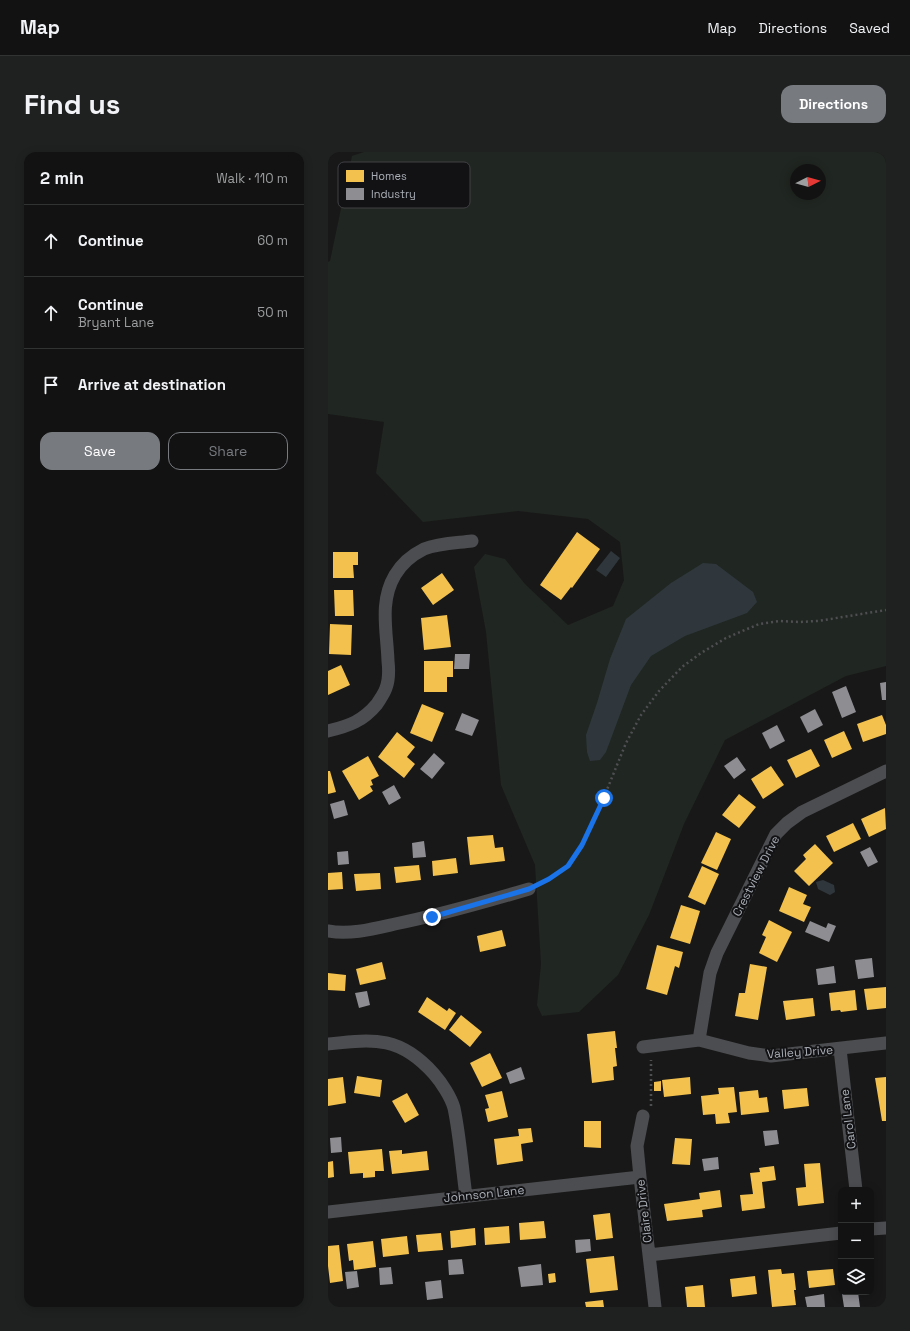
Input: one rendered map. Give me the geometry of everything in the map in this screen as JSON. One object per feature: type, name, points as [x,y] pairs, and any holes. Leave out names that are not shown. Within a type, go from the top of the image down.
[{"type":"street","points":[[328,732],[347,727],[369,713],[381,698],[386,688],[389,672],[385,599],[392,580],[400,567],[412,556],[425,549],[440,544],[472,541]]},
{"type":"street","name":"Crestview Drive","points":[[699,1040],[710,973],[718,953],[776,834],[787,823],[802,812],[886,770]]},
{"type":"street","points":[[328,931],[343,932],[374,929],[432,917],[529,889]]},
{"type":"street","name":"Valley Drive","points":[[643,1047],[699,1040],[750,1053],[771,1056],[886,1043]]},
{"type":"street","points":[[328,1044],[370,1041],[399,1046],[424,1062],[441,1081],[454,1106],[466,1196]]},
{"type":"street","name":"Carol Lane","points":[[840,1049],[856,1187]]},
{"type":"street","name":"Claire Drive","points":[[647,1114],[637,1146],[655,1307]]},
{"type":"street","name":"Johnson Lane","points":[[328,1212],[640,1176]]},
{"type":"street","points":[[874,1229],[886,1228]]},
{"type":"street","points":[[649,1255],[838,1233]]},
{"type":"path","points":[[529,889],[549,879],[568,866],[582,845],[604,798],[626,743],[641,715],[659,692],[682,667],[701,653],[726,638],[759,624],[780,621],[818,621],[886,610]]},
{"type":"path","points":[[647,1114],[651,1060]]},
{"type":"shaded area","points":[[364,152],[886,152],[886,666],[846,676],[725,740],[684,824],[649,915],[618,975],[579,1012],[542,1016],[537,1005],[541,964],[535,865],[501,785],[486,632],[474,567],[485,554],[505,559],[525,584],[568,625],[613,606],[624,580],[620,542],[588,519],[518,511],[423,522],[376,473],[384,422],[328,414],[328,262],[330,261],[341,208],[470,208],[470,162],[351,162],[352,156]]},
{"type":"shaded area","points":[[611,551],[620,558],[606,577],[596,570]]},
{"type":"shaded area","points":[[703,563],[716,564],[753,592],[757,602],[747,613],[685,636],[651,656],[631,685],[606,752],[600,760],[590,761],[587,752],[586,735],[610,659],[626,619],[671,583]]},
{"type":"shaded area","points":[[823,880],[834,885],[835,892],[830,895],[818,889],[816,882]]},
{"type":"building: Homes","points":[[577,532],[600,549],[572,588],[571,587],[561,600],[540,585]]},
{"type":"building: Homes","points":[[333,552],[358,552],[358,565],[353,565],[354,578],[333,578]]},
{"type":"building: Homes","points":[[442,573],[454,590],[433,605],[421,588]]},
{"type":"building: Homes","points":[[334,590],[353,590],[354,616],[335,616]]},
{"type":"building: Homes","points":[[447,615],[451,647],[424,650],[421,618]]},
{"type":"building: Homes","points":[[330,624],[352,625],[351,655],[329,654]]},
{"type":"building: Homes","points":[[424,661],[453,661],[453,677],[447,677],[447,692],[424,692]]},
{"type":"building: Homes","points":[[341,665],[350,685],[328,695],[328,671]]},
{"type":"building: Homes","points":[[422,704],[444,713],[432,742],[410,733]]},
{"type":"building: Homes","points":[[882,715],[886,725],[886,734],[863,742],[857,724]]},
{"type":"building: Homes","points":[[844,731],[852,749],[832,758],[824,740]]},
{"type":"building: Homes","points":[[397,732],[415,747],[407,757],[415,764],[404,778],[378,757]]},
{"type":"building: Homes","points":[[811,749],[820,766],[796,778],[787,760]]},
{"type":"building: Homes","points":[[368,756],[379,776],[371,780],[373,785],[370,786],[373,791],[359,800],[342,771]]},
{"type":"building: Homes","points":[[771,766],[784,785],[763,799],[751,779]]},
{"type":"building: Homes","points":[[328,771],[330,771],[336,792],[328,794]]},
{"type":"building: Homes","points":[[739,794],[756,807],[739,828],[722,815]]},
{"type":"building: Homes","points":[[885,808],[886,829],[869,837],[861,819]]},
{"type":"building: Homes","points":[[853,823],[861,839],[834,852],[826,836]]},
{"type":"building: Homes","points":[[716,832],[731,839],[717,870],[701,863]]},
{"type":"building: Homes","points":[[493,835],[495,848],[503,847],[505,861],[470,865],[467,837]]},
{"type":"building: Homes","points":[[815,844],[833,863],[809,886],[794,871],[806,859],[803,855]]},
{"type":"building: Homes","points":[[456,858],[458,873],[433,876],[432,861]]},
{"type":"building: Homes","points":[[419,865],[421,880],[396,883],[394,867]]},
{"type":"building: Homes","points":[[702,866],[719,874],[705,905],[688,897]]},
{"type":"building: Homes","points":[[342,872],[343,889],[328,890],[328,873]]},
{"type":"building: Homes","points":[[380,873],[381,889],[356,891],[354,874]]},
{"type":"building: Homes","points":[[789,887],[807,895],[803,904],[811,907],[804,922],[779,911]]},
{"type":"building: Homes","points":[[681,905],[700,911],[690,944],[670,938]]},
{"type":"building: Homes","points":[[769,920],[792,932],[777,962],[759,953],[766,937],[762,935]]},
{"type":"building: Homes","points":[[502,930],[506,946],[480,952],[477,936]]},
{"type":"building: Homes","points":[[657,945],[683,952],[679,968],[675,966],[667,995],[646,989]]},
{"type":"building: Homes","points":[[382,962],[386,979],[360,985],[356,969]]},
{"type":"building: Homes","points":[[750,964],[767,967],[758,1020],[735,1016],[739,993],[745,993]]},
{"type":"building: Homes","points":[[328,973],[346,975],[345,991],[328,990]]},
{"type":"building: Homes","points":[[886,987],[886,1008],[867,1010],[864,989]]},
{"type":"building: Homes","points":[[855,990],[857,1010],[841,1012],[840,1010],[831,1011],[829,993]]},
{"type":"building: Homes","points":[[427,997],[447,1011],[449,1008],[456,1013],[445,1030],[418,1012]]},
{"type":"building: Homes","points":[[813,998],[815,1016],[786,1020],[783,1001]]},
{"type":"building: Homes","points":[[461,1015],[482,1032],[470,1047],[449,1030]]},
{"type":"building: Homes","points":[[615,1031],[617,1066],[613,1067],[614,1080],[592,1083],[587,1034]]},
{"type":"building: Homes","points":[[490,1053],[502,1078],[482,1087],[470,1063]]},
{"type":"building: Homes","points":[[357,1076],[382,1080],[380,1097],[354,1093]]},
{"type":"building: Homes","points":[[343,1077],[346,1103],[328,1106],[328,1079]]},
{"type":"building: Homes","points":[[690,1077],[691,1094],[664,1097],[662,1080]]},
{"type":"building: Homes","points":[[886,1077],[886,1121],[882,1121],[875,1078]]},
{"type":"building: Homes","points":[[661,1081],[661,1091],[654,1091],[654,1082]]},
{"type":"building: Homes","points":[[734,1087],[737,1112],[728,1113],[730,1123],[716,1124],[715,1114],[703,1115],[701,1096],[719,1094],[718,1088]]},
{"type":"building: Homes","points":[[807,1088],[809,1106],[784,1109],[782,1090]]},
{"type":"building: Homes","points":[[758,1090],[759,1098],[767,1097],[769,1112],[741,1115],[739,1092]]},
{"type":"building: Homes","points":[[502,1091],[508,1117],[488,1122],[485,1109],[489,1108],[485,1095]]},
{"type":"building: Homes","points":[[407,1093],[419,1115],[405,1123],[392,1101]]},
{"type":"building: Homes","points":[[584,1121],[601,1121],[601,1148],[584,1147]]},
{"type":"building: Homes","points":[[531,1128],[533,1142],[521,1144],[523,1161],[497,1165],[494,1139],[519,1136],[518,1129]]},
{"type":"building: Homes","points":[[675,1138],[692,1139],[690,1165],[672,1164]]},
{"type":"building: Homes","points":[[382,1149],[384,1171],[375,1171],[375,1177],[363,1178],[363,1173],[350,1174],[348,1152]]},
{"type":"building: Homes","points":[[402,1150],[402,1154],[427,1151],[429,1170],[392,1174],[389,1151]]},
{"type":"building: Homes","points":[[333,1161],[334,1177],[328,1178],[328,1162]]},
{"type":"building: Homes","points":[[820,1163],[824,1203],[798,1206],[796,1188],[806,1187],[804,1164]]},
{"type":"building: Homes","points":[[774,1166],[776,1180],[762,1182],[765,1208],[742,1211],[740,1195],[753,1194],[750,1173],[760,1172],[759,1168]]},
{"type":"building: Homes","points":[[720,1190],[722,1207],[702,1210],[703,1217],[667,1221],[664,1204],[700,1199],[699,1193]]},
{"type":"building: Homes","points":[[610,1213],[613,1238],[596,1240],[593,1215]]},
{"type":"building: Homes","points":[[544,1221],[546,1238],[520,1240],[519,1223]]},
{"type":"building: Homes","points":[[509,1226],[510,1243],[485,1245],[484,1228]]},
{"type":"building: Homes","points":[[475,1228],[476,1245],[451,1248],[450,1231]]},
{"type":"building: Homes","points":[[441,1233],[443,1250],[418,1252],[416,1235]]},
{"type":"building: Homes","points":[[407,1236],[409,1254],[383,1257],[381,1239]]},
{"type":"building: Homes","points":[[373,1241],[376,1267],[354,1270],[353,1260],[349,1261],[347,1244]]},
{"type":"building: Homes","points":[[339,1245],[343,1281],[330,1283],[328,1246]]},
{"type":"building: Homes","points":[[614,1256],[618,1290],[590,1293],[586,1259]]},
{"type":"building: Homes","points":[[781,1269],[782,1274],[794,1273],[796,1305],[772,1307],[768,1270]]},
{"type":"building: Homes","points":[[833,1269],[835,1285],[809,1288],[807,1271]]},
{"type":"building: Homes","points":[[555,1273],[556,1282],[549,1283],[548,1274]]},
{"type":"building: Homes","points":[[755,1276],[757,1294],[732,1297],[730,1279]]},
{"type":"building: Homes","points":[[703,1285],[705,1307],[687,1307],[685,1287]]},
{"type":"building: Homes","points":[[603,1300],[604,1307],[586,1307],[585,1302]]},
{"type":"building: Industry","points":[[455,654],[470,654],[469,669],[454,669]]},
{"type":"building: Industry","points":[[886,682],[886,700],[882,700],[880,683]]},
{"type":"building: Industry","points":[[846,686],[856,712],[842,718],[832,692]]},
{"type":"building: Industry","points":[[815,709],[823,725],[808,733],[800,717]]},
{"type":"building: Industry","points":[[462,713],[479,720],[472,736],[455,730]]},
{"type":"building: Industry","points":[[777,725],[785,741],[770,749],[762,733]]},
{"type":"building: Industry","points":[[434,753],[445,763],[432,779],[420,769]]},
{"type":"building: Industry","points":[[737,757],[746,770],[734,779],[724,766]]},
{"type":"building: Industry","points":[[394,785],[401,798],[389,805],[382,792]]},
{"type":"building: Industry","points":[[344,800],[348,815],[334,819],[330,804]]},
{"type":"building: Industry","points":[[424,841],[426,857],[413,858],[412,843]]},
{"type":"building: Industry","points":[[870,847],[878,862],[868,867],[860,852]]},
{"type":"building: Industry","points":[[348,851],[349,864],[338,865],[337,852]]},
{"type":"building: Industry","points":[[810,921],[826,928],[828,923],[836,926],[829,942],[805,932]]},
{"type":"building: Industry","points":[[872,958],[874,977],[858,979],[855,960]]},
{"type":"building: Industry","points":[[834,966],[836,983],[818,985],[816,969]]},
{"type":"building: Industry","points":[[367,991],[370,1005],[359,1008],[355,993]]},
{"type":"building: Industry","points":[[521,1067],[525,1079],[510,1084],[506,1073]]},
{"type":"building: Industry","points":[[777,1130],[779,1144],[765,1146],[763,1131]]},
{"type":"building: Industry","points":[[341,1137],[342,1152],[331,1153],[330,1138]]},
{"type":"building: Industry","points":[[718,1157],[719,1169],[704,1171],[702,1159]]},
{"type":"building: Industry","points":[[590,1239],[591,1251],[576,1253],[575,1240]]},
{"type":"building: Industry","points":[[462,1259],[464,1274],[449,1275],[448,1260]]},
{"type":"building: Industry","points":[[541,1264],[543,1285],[521,1287],[518,1267]]},
{"type":"building: Industry","points":[[391,1267],[393,1284],[380,1285],[379,1268]]},
{"type":"building: Industry","points":[[357,1271],[359,1287],[347,1289],[345,1272]]},
{"type":"building: Industry","points":[[441,1280],[443,1298],[427,1300],[425,1282]]},
{"type":"building: Industry","points":[[824,1294],[825,1307],[807,1307],[805,1297]]},
{"type":"building: Industry","points":[[842,1295],[858,1295],[860,1307],[844,1307]]},
{"type":"route","points":[[432,917],[529,889],[549,879],[568,866],[582,845],[604,798]]}]
